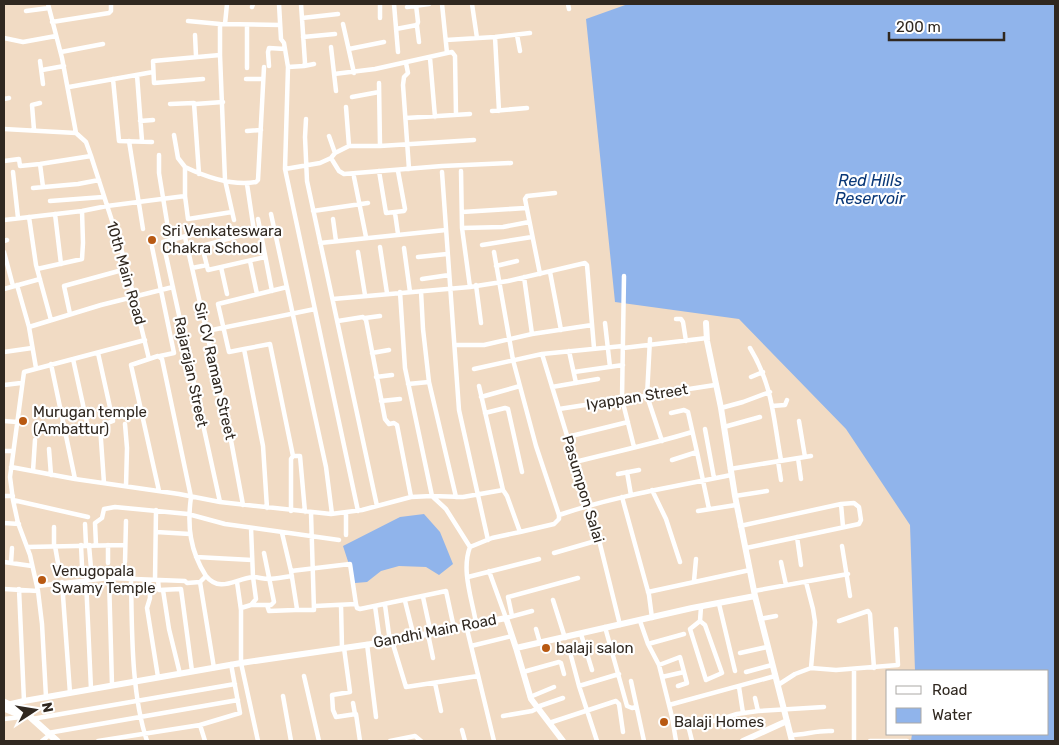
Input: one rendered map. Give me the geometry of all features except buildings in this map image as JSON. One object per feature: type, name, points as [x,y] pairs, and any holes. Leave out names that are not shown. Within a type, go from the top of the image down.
[{"type":"main road","points":[[5,705],[23,716],[47,738],[57,741]]},
{"type":"main road","points":[[5,705],[32,719],[47,738]]},
{"type":"street","points":[[52,22],[109,13],[111,11],[111,4]]},
{"type":"street","points":[[227,4],[220,54],[225,180],[234,220]]},
{"type":"street","points":[[279,4],[281,39],[284,43],[288,68],[285,169],[358,511]]},
{"type":"street","points":[[301,4],[304,66]]},
{"type":"street","points":[[380,4],[380,18]]},
{"type":"street","points":[[394,4],[398,52]]},
{"type":"street","points":[[407,7],[429,4]]},
{"type":"street","points":[[442,4],[447,53]]},
{"type":"street","points":[[472,4],[477,38]]},
{"type":"street","points":[[568,4],[569,10]]},
{"type":"street","points":[[416,5],[419,42]]},
{"type":"street","points":[[4,129],[76,133],[64,66],[48,6],[26,11]]},
{"type":"street","points":[[302,18],[338,14]]},
{"type":"street","points":[[188,21],[246,26],[280,25]]},
{"type":"street","points":[[343,24],[354,73]]},
{"type":"street","points":[[246,26],[247,68]]},
{"type":"street","points":[[396,29],[417,26]]},
{"type":"street","points":[[446,40],[530,33]]},
{"type":"street","points":[[303,37],[335,34]]},
{"type":"street","points":[[517,34],[520,51]]},
{"type":"street","points":[[195,35],[196,56]]},
{"type":"street","points":[[4,38],[23,42],[56,36]]},
{"type":"street","points":[[495,37],[499,111]]},
{"type":"street","points":[[349,50],[384,42]]},
{"type":"street","points":[[60,52],[103,44]]},
{"type":"street","points":[[331,47],[336,91]]},
{"type":"street","points":[[174,135],[178,158],[185,167],[200,174],[225,180],[246,184],[256,182],[258,180],[263,79],[268,52],[269,48],[285,49]]},
{"type":"street","points":[[334,74],[354,73],[452,52],[455,56],[456,115]]},
{"type":"street","points":[[203,79],[154,83],[153,61],[220,54]]},
{"type":"street","points":[[430,58],[435,117]]},
{"type":"street","points":[[40,61],[43,84]]},
{"type":"street","points":[[406,63],[408,73],[403,79],[409,169]]},
{"type":"street","points":[[288,68],[314,64]]},
{"type":"street","points":[[42,70],[64,66]]},
{"type":"street","points":[[68,87],[153,72]]},
{"type":"street","points":[[137,75],[142,141]]},
{"type":"street","points":[[113,79],[119,141],[152,142]]},
{"type":"street","points":[[246,79],[263,79]]},
{"type":"street","points":[[379,83],[380,146]]},
{"type":"street","points":[[352,97],[379,92]]},
{"type":"street","points":[[170,104],[223,102]]},
{"type":"street","points":[[34,130],[32,105],[40,103]]},
{"type":"street","points":[[195,104],[200,174]]},
{"type":"street","points":[[346,107],[349,146]]},
{"type":"street","points":[[492,112],[527,108]]},
{"type":"street","points":[[406,118],[470,114]]},
{"type":"street","points":[[306,119],[306,166],[313,211],[377,506]]},
{"type":"street","points":[[140,121],[153,120]]},
{"type":"street","points":[[246,130],[261,130]]},
{"type":"street","name":"10th Main Road","points":[[76,133],[86,142],[99,180],[134,297],[149,359]]},
{"type":"street","points":[[329,136],[335,153]]},
{"type":"street","points":[[285,169],[320,163],[349,146],[407,145],[474,140]]},
{"type":"street","points":[[128,141],[143,229]]},
{"type":"street","points":[[159,155],[167,222]]},
{"type":"street","points":[[4,161],[19,159],[20,166],[91,156]]},
{"type":"street","points":[[331,158],[339,171],[344,174],[442,166],[511,163]]},
{"type":"street","points":[[40,164],[43,186]]},
{"type":"street","points":[[185,167],[184,196],[188,219],[232,212]]},
{"type":"street","points":[[379,171],[386,213],[395,213],[404,211],[405,208],[398,171]]},
{"type":"street","points":[[461,171],[462,228],[470,287]]},
{"type":"street","points":[[13,172],[18,218]]},
{"type":"street","points":[[442,172],[459,410],[488,540]]},
{"type":"street","points":[[354,177],[366,237]]},
{"type":"street","points":[[33,188],[99,180]]},
{"type":"street","points":[[246,184],[254,231]]},
{"type":"street","points":[[540,274],[525,199],[527,196],[555,194]]},
{"type":"street","points":[[4,220],[184,196]]},
{"type":"street","points":[[50,201],[103,197]]},
{"type":"street","points":[[313,211],[368,203]]},
{"type":"street","points":[[462,212],[526,208]]},
{"type":"street","points":[[37,268],[80,261],[83,258],[82,211]]},
{"type":"street","points":[[395,213],[398,234]]},
{"type":"street","points":[[55,214],[61,264]]},
{"type":"street","points":[[271,214],[328,481],[332,514]]},
{"type":"street","points":[[29,217],[37,268],[50,320]]},
{"type":"street","points":[[258,219],[272,291]]},
{"type":"street","points":[[333,219],[336,241]]},
{"type":"street","points":[[462,228],[503,227],[529,222]]},
{"type":"street","points":[[260,230],[202,246],[208,270],[265,257]]},
{"type":"street","points":[[320,243],[446,230]]},
{"type":"street","points":[[185,237],[202,232]]},
{"type":"street","name":"Rajarajan Street","points":[[185,237],[163,242],[220,502]]},
{"type":"street","name":"Sir CV Raman Street","points":[[185,237],[244,505]]},
{"type":"street","points":[[482,245],[532,237]]},
{"type":"street","points":[[152,247],[174,353],[131,365],[158,490]]},
{"type":"street","points":[[380,247],[387,293]]},
{"type":"street","points":[[404,248],[410,292]]},
{"type":"street","points":[[4,252],[28,327],[36,368]]},
{"type":"street","points":[[358,252],[365,295]]},
{"type":"street","points":[[470,547],[488,540],[554,524],[559,519],[534,441],[513,360],[494,252]]},
{"type":"street","points":[[418,257],[448,254]]},
{"type":"street","points":[[250,261],[257,294]]},
{"type":"street","points":[[496,266],[517,261]]},
{"type":"street","points":[[333,298],[470,287],[550,272],[583,263],[586,264],[594,348]]},
{"type":"street","points":[[192,268],[207,265]]},
{"type":"street","points":[[221,267],[227,294]]},
{"type":"street","points":[[70,314],[64,286],[126,269]]},
{"type":"street","points":[[550,272],[561,330]]},
{"type":"street","points":[[422,279],[449,275]]},
{"type":"street","points":[[624,276],[622,399],[634,447]]},
{"type":"street","points":[[524,277],[532,334]]},
{"type":"street","points":[[4,289],[40,279]]},
{"type":"street","points":[[476,286],[481,324]]},
{"type":"street","points":[[28,327],[173,287]]},
{"type":"street","points":[[287,287],[218,304],[229,352],[270,344],[293,456],[291,458],[291,510]]},
{"type":"street","points":[[421,291],[429,382],[456,497]]},
{"type":"street","points":[[400,292],[405,368],[432,496],[446,509],[470,547]]},
{"type":"street","points":[[207,331],[315,309]]},
{"type":"street","points":[[338,321],[380,316]]},
{"type":"street","points":[[365,318],[386,422],[397,425],[411,497]]},
{"type":"street","points":[[676,319],[681,319],[684,322],[686,340]]},
{"type":"street","points":[[605,322],[610,367]]},
{"type":"street","points":[[706,323],[740,526],[760,619],[791,738],[822,730],[832,731]]},
{"type":"street","points":[[455,345],[484,345],[532,334],[592,325]]},
{"type":"street","points":[[474,369],[542,354],[607,346],[623,347],[650,342],[707,338]]},
{"type":"street","points":[[46,697],[38,588],[19,524],[10,477],[21,383],[25,371],[144,340]]},
{"type":"street","points":[[650,342],[647,396],[662,441]]},
{"type":"street","points":[[4,352],[32,348]]},
{"type":"street","points":[[750,348],[763,372],[770,392],[781,480]]},
{"type":"street","points":[[244,349],[263,446],[267,508]]},
{"type":"street","points":[[372,353],[389,350]]},
{"type":"street","points":[[569,351],[576,383]]},
{"type":"street","points":[[98,353],[113,421],[100,426],[104,483]]},
{"type":"street","name":"Pasumpon Salai","points":[[542,354],[588,505],[620,626]]},
{"type":"street","points":[[160,356],[191,497],[188,514],[192,547],[206,576],[215,584],[237,582],[253,577],[270,579],[312,569],[350,564],[356,604],[359,609],[446,592],[454,628]]},
{"type":"street","points":[[73,359],[87,423]]},
{"type":"street","points":[[51,364],[75,479]]},
{"type":"street","points":[[574,372],[623,365]]},
{"type":"street","points":[[751,377],[763,372]]},
{"type":"street","points":[[376,377],[392,375]]},
{"type":"street","points":[[552,387],[598,379]]},
{"type":"street","points":[[408,384],[429,382]]},
{"type":"street","points":[[4,385],[21,383]]},
{"type":"street","name":"Iyappan Street","points":[[559,409],[715,385]]},
{"type":"street","points":[[479,386],[503,490],[508,496],[520,532]]},
{"type":"street","points":[[481,397],[520,386]]},
{"type":"street","points":[[721,408],[770,392]]},
{"type":"street","points":[[381,401],[400,399]]},
{"type":"street","points":[[772,406],[785,405],[788,400]]},
{"type":"street","points":[[484,413],[508,409],[522,472]]},
{"type":"street","points":[[671,413],[686,410],[709,509]]},
{"type":"street","points":[[724,427],[760,417]]},
{"type":"street","points":[[4,421],[17,422]]},
{"type":"street","points":[[799,421],[805,457]]},
{"type":"street","points":[[567,437],[628,422]]},
{"type":"street","points":[[125,424],[127,448],[126,486]]},
{"type":"street","points":[[705,429],[714,478]]},
{"type":"street","points":[[575,462],[692,432]]},
{"type":"street","points":[[33,471],[35,440]]},
{"type":"street","points":[[49,449],[51,475]]},
{"type":"street","points":[[4,451],[12,451]]},
{"type":"street","points":[[672,460],[697,452]]},
{"type":"street","points":[[293,456],[300,456],[305,512]]},
{"type":"street","points":[[559,515],[588,505],[622,497],[714,478],[730,472],[779,461],[811,456]]},
{"type":"street","points":[[798,458],[801,480]]},
{"type":"street","points":[[11,467],[75,479],[158,490],[220,502],[332,514],[358,511],[411,497],[456,497],[503,490]]},
{"type":"street","points":[[618,474],[639,470]]},
{"type":"street","points":[[627,472],[631,495]]},
{"type":"street","points":[[4,476],[10,477]]},
{"type":"street","points":[[652,490],[666,519],[680,562]]},
{"type":"street","points":[[734,496],[767,491]]},
{"type":"street","points":[[4,496],[88,517]]},
{"type":"street","points":[[622,497],[648,592],[652,618]]},
{"type":"street","points":[[740,526],[841,504],[856,503],[859,506],[861,520],[859,524],[746,548]]},
{"type":"street","points":[[841,504],[843,527]]},
{"type":"street","points":[[698,511],[736,505]]},
{"type":"street","points":[[96,545],[95,523],[102,518],[104,508],[115,507],[188,514],[225,524],[339,540]]},
{"type":"street","points":[[156,510],[158,590],[181,590],[192,671]]},
{"type":"street","points":[[267,605],[269,611],[314,610],[311,513]]},
{"type":"street","points":[[346,513],[346,535]]},
{"type":"street","points":[[125,562],[126,521]]},
{"type":"street","points":[[4,523],[19,524]]},
{"type":"street","points":[[85,524],[89,580],[90,689]]},
{"type":"street","points":[[54,528],[58,564]]},
{"type":"street","points":[[251,528],[256,599],[251,605]]},
{"type":"street","points":[[156,532],[190,534]]},
{"type":"street","points":[[282,533],[292,574],[296,610]]},
{"type":"street","points":[[797,537],[801,565]]},
{"type":"street","points":[[554,553],[598,540]]},
{"type":"street","points":[[82,566],[85,545]]},
{"type":"street","points":[[108,545],[108,563]]},
{"type":"street","points":[[26,547],[125,545]]},
{"type":"street","points":[[842,546],[848,574],[850,596]]},
{"type":"street","points":[[470,547],[467,556],[468,577],[476,623]]},
{"type":"street","points":[[11,563],[12,548]]},
{"type":"street","points":[[241,608],[251,605],[267,605],[274,602],[264,553]]},
{"type":"street","points":[[196,557],[252,560]]},
{"type":"street","points":[[468,577],[539,559]]},
{"type":"street","points":[[694,581],[696,559]]},
{"type":"street","points":[[4,562],[32,566]]},
{"type":"street","points":[[781,562],[786,585]]},
{"type":"street","points":[[648,592],[750,570]]},
{"type":"street","points":[[489,572],[509,617]]},
{"type":"street","points":[[516,648],[565,638],[605,627],[620,626],[719,604],[786,585],[848,574]]},
{"type":"street","points":[[4,588],[38,588],[62,582],[109,578],[185,581],[187,583],[200,582],[206,576]]},
{"type":"street","points":[[109,578],[112,685]]},
{"type":"street","points":[[509,617],[508,597],[578,578]]},
{"type":"street","points":[[131,579],[135,681],[147,741]]},
{"type":"street","points":[[149,580],[150,598],[147,608],[158,677]]},
{"type":"street","points":[[62,582],[70,692]]},
{"type":"street","points":[[200,582],[214,668]]},
{"type":"street","points":[[237,582],[241,608],[241,663],[258,741]]},
{"type":"street","points":[[806,582],[815,622],[811,668]]},
{"type":"street","points":[[19,589],[24,700]]},
{"type":"street","points":[[163,590],[180,674]]},
{"type":"street","points":[[423,596],[433,658]]},
{"type":"street","points":[[553,600],[565,638]]},
{"type":"street","points":[[405,601],[414,637]]},
{"type":"street","points":[[341,604],[343,648],[350,692],[332,695],[332,704],[336,717],[355,714]]},
{"type":"street","points":[[315,606],[356,604]]},
{"type":"street","points":[[385,604],[391,641],[406,687],[478,676]]},
{"type":"street","points":[[719,604],[735,671]]},
{"type":"street","points":[[375,606],[380,642]]},
{"type":"street","points":[[700,621],[705,624],[722,673],[706,680],[690,629],[700,621],[701,607]]},
{"type":"street","points":[[509,617],[532,611]]},
{"type":"street","points":[[839,621],[868,611],[870,614],[874,668]]},
{"type":"street","points":[[760,619],[776,616]]},
{"type":"street","name":"Gandhi Main Road","points":[[5,705],[24,700],[231,664],[414,637],[509,617],[512,636],[530,697],[563,741]]},
{"type":"street","points":[[640,621],[648,644],[659,665],[676,741]]},
{"type":"street","points":[[466,625],[494,741]]},
{"type":"street","points":[[605,627],[627,706],[636,707]]},
{"type":"street","points":[[536,629],[540,643]]},
{"type":"street","points":[[778,685],[795,674],[811,668],[836,670],[898,665],[896,629]]},
{"type":"street","points":[[581,634],[592,670]]},
{"type":"street","points":[[648,644],[684,634]]},
{"type":"street","points":[[471,646],[512,636]]},
{"type":"street","points":[[367,644],[376,717]]},
{"type":"street","points":[[740,653],[767,647]]},
{"type":"street","points":[[571,656],[597,741]]},
{"type":"street","points":[[659,665],[680,657],[687,683],[678,686]]},
{"type":"street","points":[[523,672],[559,662],[564,674]]},
{"type":"street","points":[[98,741],[200,725],[240,713],[231,664]]},
{"type":"street","points":[[746,672],[772,665]]},
{"type":"street","points":[[854,669],[854,741]]},
{"type":"street","points":[[662,677],[684,672]]},
{"type":"street","points":[[579,686],[619,674]]},
{"type":"street","points":[[304,676],[319,741]]},
{"type":"street","points":[[669,705],[775,676]]},
{"type":"street","points":[[631,681],[644,741]]},
{"type":"street","points":[[436,683],[441,710]]},
{"type":"street","points":[[32,719],[235,684]]},
{"type":"street","points":[[530,697],[554,687]]},
{"type":"street","points":[[739,687],[743,713]]},
{"type":"street","points":[[283,696],[291,741]]},
{"type":"street","points":[[502,716],[532,712],[537,708],[563,698]]},
{"type":"street","points":[[755,698],[758,711]]},
{"type":"street","points":[[47,738],[142,717],[238,700]]},
{"type":"street","points":[[549,723],[618,701],[624,732]]},
{"type":"street","points":[[353,703],[360,741]]},
{"type":"street","points":[[674,728],[718,720],[743,713],[824,707]]},
{"type":"street","points":[[4,719],[23,716]]},
{"type":"street","points":[[743,741],[787,721]]},
{"type":"street","points":[[200,725],[204,741]]},
{"type":"street","points":[[688,725],[692,741]]},
{"type":"street","points":[[462,730],[464,741]]},
{"type":"street","points":[[390,741],[415,736],[421,741]]},
{"type":"street","points":[[870,741],[907,740]]},
{"type":"water","name":"Red Hills Reservoir","points":[[628,4],[1055,4],[1055,741],[911,741],[912,735],[1049,735],[1049,670],[915,670],[910,525],[846,429],[739,319],[615,302],[586,19]]},
{"type":"water","points":[[424,514],[440,532],[453,564],[439,575],[426,567],[399,566],[381,571],[367,582],[355,583],[343,546],[400,517]]},
{"type":"place","name":"Sri Venkateswara Chakra School","points":[[152,240]]},
{"type":"place","name":"Murugan temple (Ambattur)","points":[[23,421]]},
{"type":"place","name":"Venugopala Swamy Temple","points":[[42,580]]},
{"type":"place","name":"balaji salon","points":[[546,648]]},
{"type":"place","name":"Balaji Homes","points":[[664,722]]}]
